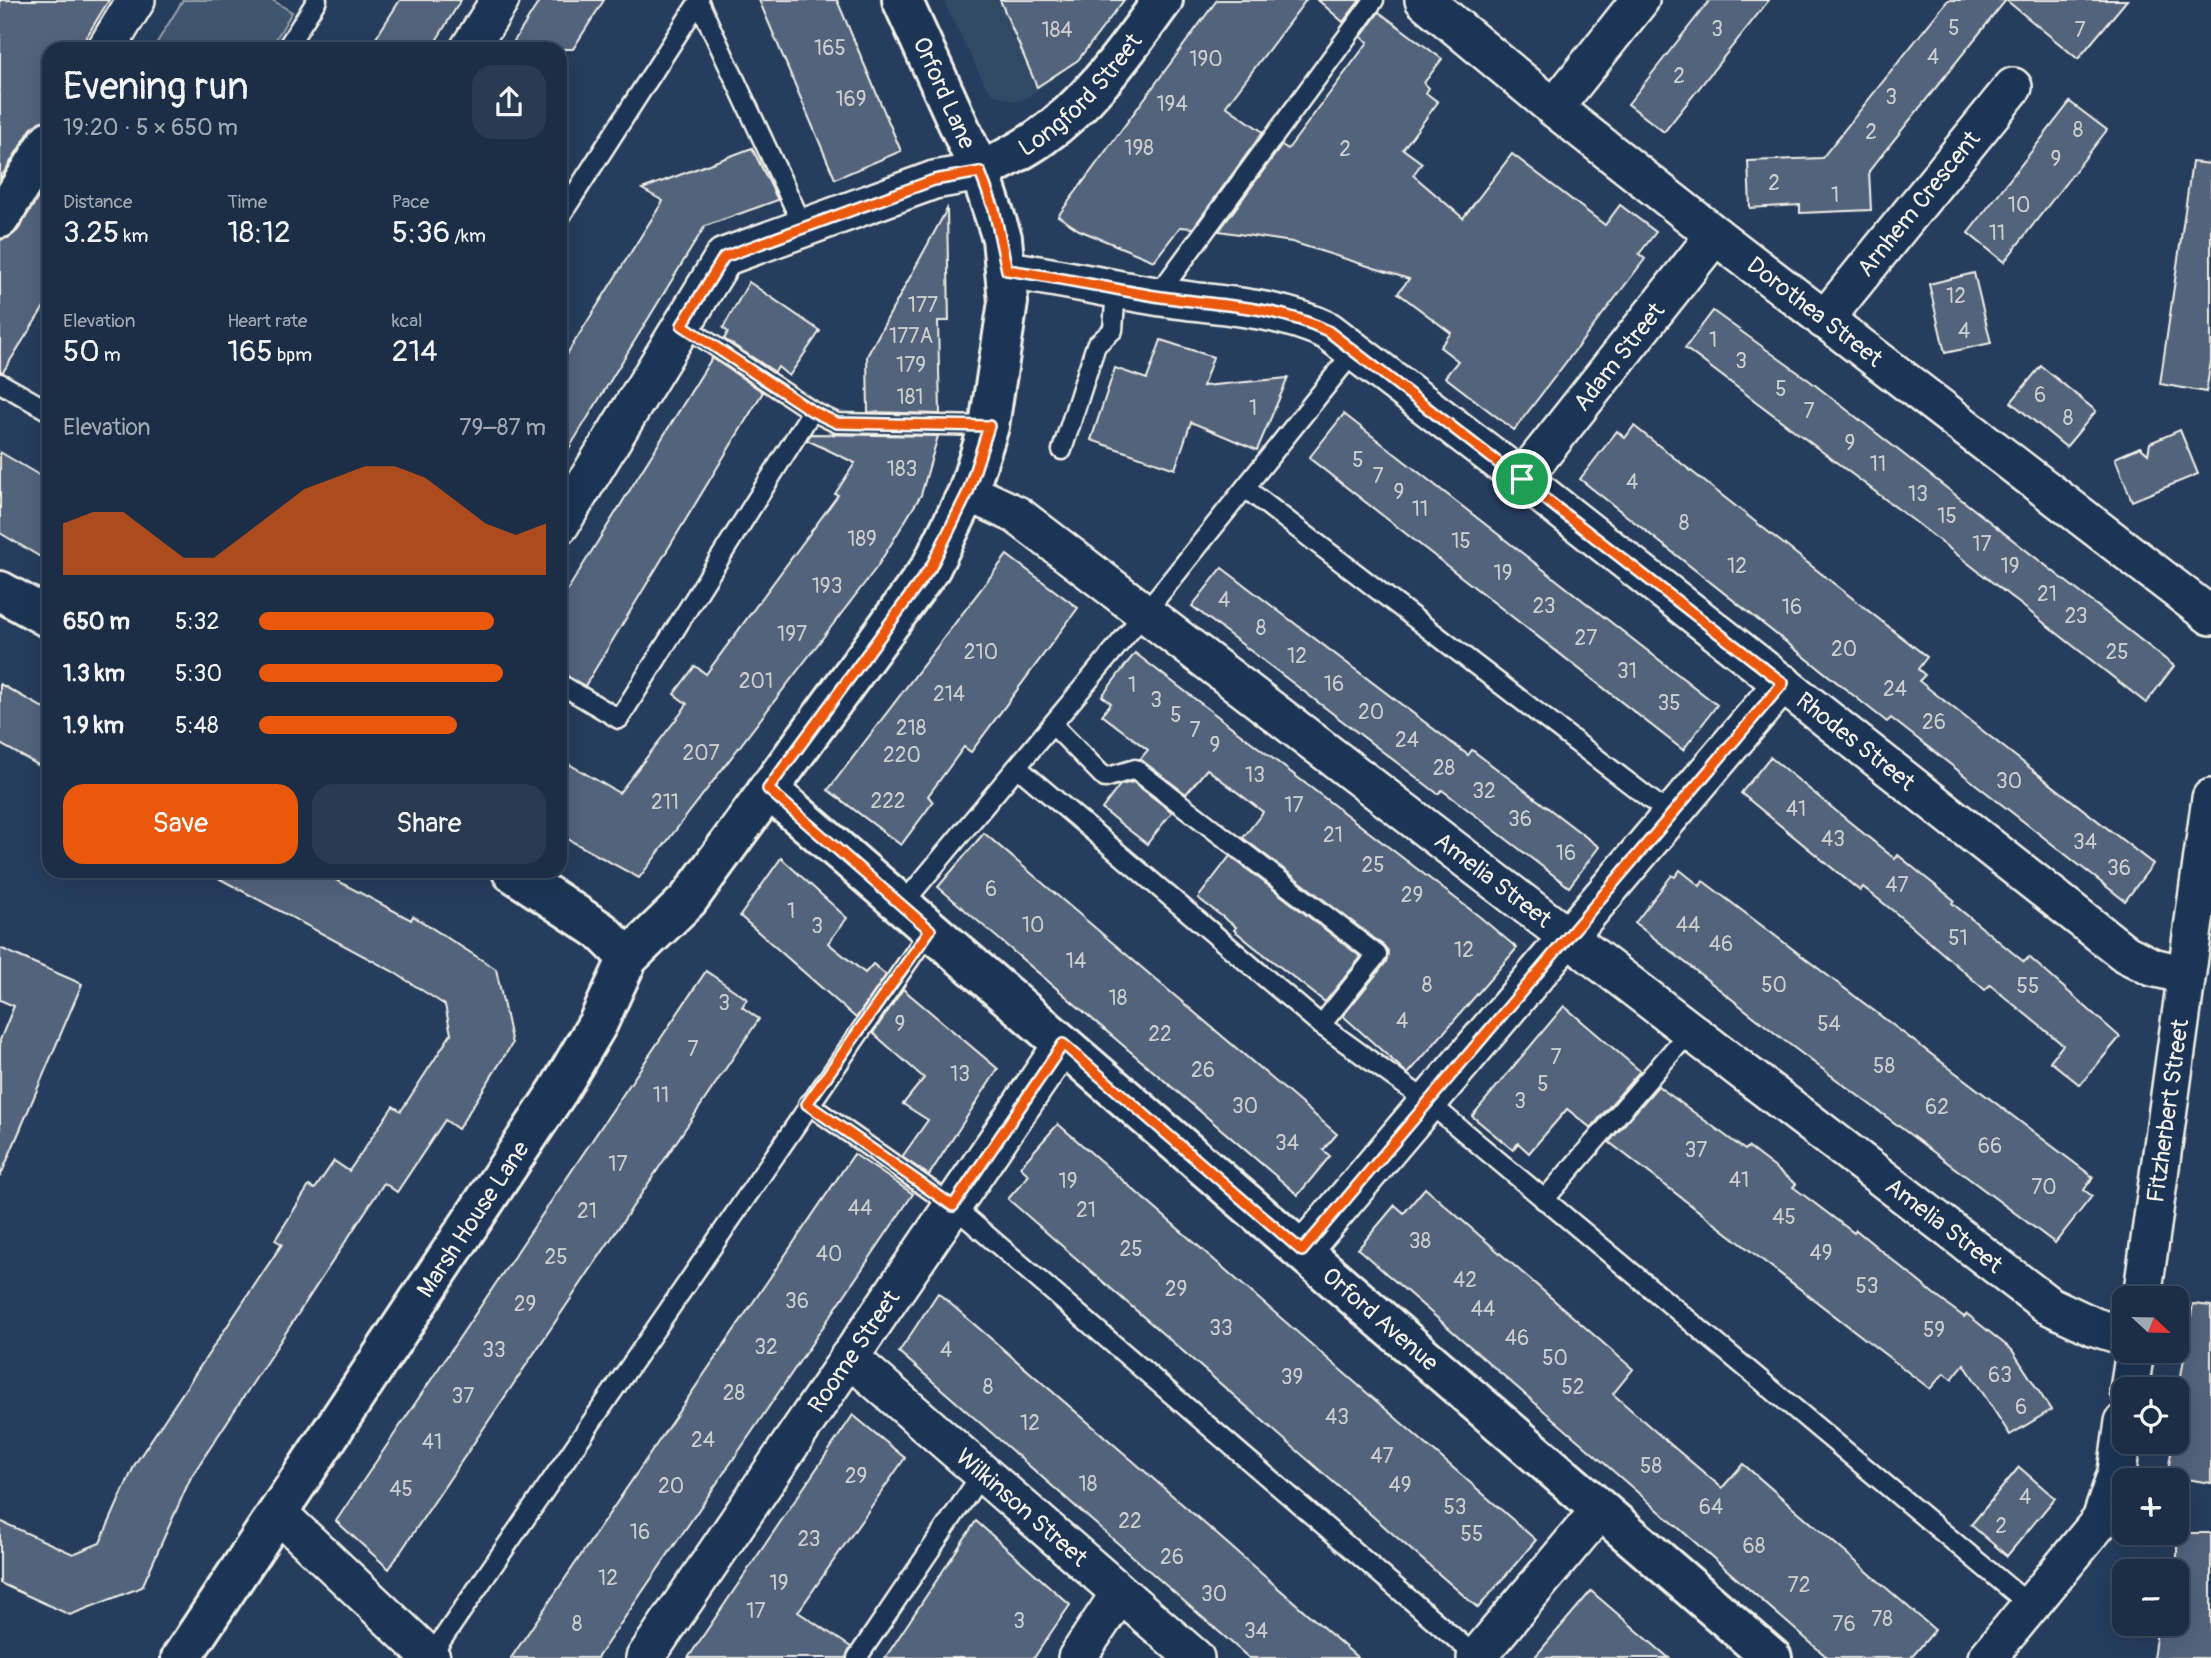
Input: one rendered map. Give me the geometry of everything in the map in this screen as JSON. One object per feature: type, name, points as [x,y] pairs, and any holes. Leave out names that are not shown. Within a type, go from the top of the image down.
[{"type":"street","points":[[110,42],[136,0]]},
{"type":"street","points":[[473,42],[500,0]]},
{"type":"street","name":"Orford Lane","points":[[768,789],[909,600],[948,537],[968,492],[989,426],[1004,341],[1007,270],[994,209],[902,0]]},
{"type":"street","name":"Longford Street","points":[[980,172],[1038,139],[1063,120],[1113,67],[1163,0]]},
{"type":"street","name":"Dorothea Street","points":[[1424,0],[1554,108],[1715,235],[2210,614]]},
{"type":"street","points":[[1554,108],[1640,0]]},
{"type":"street","name":"Arnhem Crescent","points":[[1824,320],[2013,88]]},
{"type":"street","points":[[0,219],[42,152]]},
{"type":"street","points":[[567,514],[724,257],[934,180],[980,172]]},
{"type":"street","name":"Adam Street","points":[[1522,479],[1715,235]]},
{"type":"street","name":"Rhodes Street","points":[[1007,270],[1157,296],[1266,309],[1300,318],[1355,350],[2126,954],[2152,967],[2186,975]]},
{"type":"street","name":"Amelia Street","points":[[968,492],[1017,515],[2048,1305],[2112,1332]]},
{"type":"street","points":[[0,591],[42,614]]},
{"type":"street","points":[[1302,1251],[1783,683]]},
{"type":"street","name":"Orford Avenue","points":[[768,789],[1772,1658]]},
{"type":"street","name":"Marsh House Lane","points":[[181,1658],[558,1091],[598,1023],[628,958],[688,900],[768,789]]},
{"type":"street","name":"Fitzherbert Street","points":[[2144,1286],[2211,798]]},
{"type":"street","points":[[521,878],[601,931],[628,958]]},
{"type":"street","name":"Roome Street","points":[[645,1658],[1063,1044]]},
{"type":"street","name":"Wilkinson Street","points":[[849,1357],[1195,1658]]},
{"type":"street","points":[[1987,1658],[2032,1607],[2101,1520],[2117,1472],[2120,1454]]},
{"type":"street","points":[[1477,1658],[1600,1510]]},
{"type":"street","points":[[279,1514],[431,1658]]},
{"type":"street","points":[[1077,1658],[1121,1593]]},
{"type":"lane","points":[[290,42],[317,0]]},
{"type":"lane","points":[[567,206],[699,0]]},
{"type":"lane","points":[[699,0],[803,226]]},
{"type":"lane","points":[[1157,296],[1374,0]]},
{"type":"lane","points":[[1062,450],[1096,345],[1113,330],[1116,289]]},
{"type":"lane","points":[[682,325],[812,411],[837,423],[989,426]]},
{"type":"lane","points":[[431,1658],[807,1104],[916,918],[1017,767],[1144,614],[1355,350]]},
{"type":"lane","points":[[0,383],[42,407]]},
{"type":"lane","points":[[567,688],[619,719],[812,411]]},
{"type":"lane","points":[[1245,488],[1672,816]]},
{"type":"lane","points":[[1053,725],[1105,778],[1135,769],[1377,955],[1321,1025]]},
{"type":"lane","points":[[1017,767],[1321,1025],[1428,1102],[2032,1607]]},
{"type":"lane","points":[[1544,1200],[1690,1031]]},
{"type":"lane","points":[[807,1104],[953,1206],[1477,1658]]},
{"type":"lane","points":[[857,1658],[983,1472]]},
{"type":"shaded area","points":[[183,0],[272,0],[292,12],[274,42],[157,42]]},
{"type":"shaded area","points":[[943,0],[1123,0],[1078,61],[1025,99],[1015,101],[993,94],[985,85]]},
{"type":"building","points":[[0,0],[109,0],[83,42],[42,42],[42,121],[31,129],[0,179]]},
{"type":"building","points":[[400,0],[461,0],[435,42],[373,42]]},
{"type":"building","points":[[540,0],[604,0],[573,49],[567,49],[567,42],[513,42]]},
{"type":"building","points":[[759,0],[837,0],[901,151],[835,179]]},
{"type":"building","points":[[1000,0],[1124,0],[1078,60],[1037,87]]},
{"type":"building","points":[[1217,0],[1306,0],[1226,106],[1263,132],[1193,228],[1180,227],[1154,261],[1079,230],[1058,216]]},
{"type":"building","points":[[1318,0],[1360,0],[1343,22]]},
{"type":"building","points":[[1710,0],[1769,0],[1664,132],[1628,104]]},
{"type":"building","points":[[1948,0],[2006,0],[1869,171],[1871,210],[1800,213],[1800,205],[1750,208],[1748,161],[1822,158]]},
{"type":"building","points":[[2006,0],[2127,0],[2078,59]]},
{"type":"building","points":[[1379,12],[1442,59],[1424,83],[1429,88],[1426,93],[1438,102],[1403,149],[1422,163],[1413,175],[1463,218],[1512,154],[1605,225],[1620,205],[1656,232],[1639,254],[1645,259],[1514,430],[1445,377],[1458,361],[1440,347],[1451,333],[1398,293],[1409,279],[1292,242],[1219,231],[1282,145],[1288,149],[1368,42],[1361,37]]},
{"type":"building","points":[[2070,102],[2107,130],[2004,262],[1968,233]]},
{"type":"building","points":[[752,148],[778,200],[705,226],[567,452],[567,354],[663,201],[642,189]]},
{"type":"building","points":[[2192,162],[2211,164],[2211,361],[2206,392],[2160,384]]},
{"type":"building","points":[[42,191],[42,310],[3,372],[0,372],[0,240],[10,237],[18,230]]},
{"type":"building","points":[[947,209],[949,321],[938,321],[940,414],[868,412],[867,356]]},
{"type":"building","points":[[1974,273],[1991,343],[1945,353],[1929,284]]},
{"type":"building","points":[[749,282],[820,331],[789,376],[778,367],[775,372],[724,339],[728,332],[723,328]]},
{"type":"building","points":[[1713,311],[1810,381],[2174,666],[2146,703],[1918,524],[1685,348]]},
{"type":"building","points":[[1161,340],[1213,357],[1203,386],[1288,378],[1257,450],[1191,422],[1175,469],[1091,440],[1115,368],[1147,379]]},
{"type":"building","points":[[712,358],[763,392],[585,686],[567,677],[567,591]]},
{"type":"building","points":[[2041,366],[2096,411],[2066,447],[2011,402]]},
{"type":"building","points":[[1344,414],[1717,705],[1683,750],[1309,458]]},
{"type":"building","points":[[1634,426],[1927,657],[1918,669],[1925,675],[1919,681],[2153,864],[2125,901],[1891,718],[1887,722],[1580,479],[1617,431],[1625,438]]},
{"type":"building","points":[[2180,430],[2198,474],[2132,501],[2115,458],[2140,447],[2148,454],[2150,443]]},
{"type":"building","points":[[811,434],[938,436],[921,495],[877,567],[639,878],[567,839],[567,763],[619,793],[681,713],[687,704],[674,694],[695,666],[706,674],[838,495],[835,494],[855,463],[807,440]]},
{"type":"building","points":[[0,452],[42,477],[42,558],[0,533]]},
{"type":"building","points":[[1007,555],[1078,608],[971,752],[964,747],[928,796],[933,802],[901,845],[828,790]]},
{"type":"building","points":[[1222,568],[1468,755],[1472,750],[1599,847],[1569,887],[1442,790],[1438,794],[1192,606]]},
{"type":"building","points":[[1135,653],[1517,948],[1408,1074],[1343,1016],[1386,962],[1388,951],[1384,946],[1243,838],[1263,812],[1207,769],[1186,794],[1140,759],[1148,750],[1102,715],[1111,703],[1102,696]]},
{"type":"building","points":[[0,684],[42,707],[42,767],[0,744]]},
{"type":"building","points":[[1770,757],[1895,859],[1898,855],[1954,900],[1952,903],[2024,962],[2029,957],[2120,1037],[2080,1085],[2050,1061],[2063,1045],[1990,985],[1985,990],[1897,914],[1863,887],[1860,891],[1741,793]]},
{"type":"building","points":[[1133,782],[1172,812],[1147,844],[1102,809],[1120,785]]},
{"type":"building","points":[[984,833],[1337,1134],[1323,1150],[1330,1156],[1298,1195],[938,887]]},
{"type":"building","points":[[1230,856],[1361,957],[1325,1002],[1252,945],[1234,930],[1236,927],[1198,898]]},
{"type":"building","points":[[781,858],[847,918],[828,943],[865,973],[873,964],[886,975],[856,1018],[740,916]]},
{"type":"building","points":[[1680,870],[1700,886],[1703,881],[2093,1177],[2084,1190],[2092,1196],[2055,1243],[1785,1041],[1635,923],[1672,875],[1675,877]]},
{"type":"building","points":[[218,878],[332,878],[411,920],[413,916],[496,969],[512,1044],[458,1129],[445,1120],[397,1192],[384,1183],[191,1477],[142,1587],[70,1615],[0,1583],[0,1521],[73,1554],[100,1543],[135,1464],[282,1244],[275,1240],[309,1186],[315,1189],[334,1161],[349,1171],[393,1106],[401,1111],[451,1034],[445,1005],[392,971]]},
{"type":"building","points":[[0,948],[82,984],[0,1177],[0,1040],[14,1006],[0,1000]]},
{"type":"building","points":[[706,971],[747,999],[742,1007],[759,1019],[389,1569],[336,1521]]},
{"type":"building","points":[[903,989],[998,1069],[929,1175],[902,1157],[928,1120],[903,1104],[924,1078],[873,1033]]},
{"type":"building","points":[[1564,1006],[1640,1071],[1591,1128],[1567,1109],[1529,1153],[1518,1143],[1513,1150],[1472,1116]]},
{"type":"building","points":[[1658,1086],[1745,1150],[1748,1147],[1796,1184],[1793,1187],[1854,1233],[1856,1230],[1940,1299],[1964,1317],[1967,1314],[2012,1350],[2051,1410],[2010,1435],[1964,1364],[1952,1379],[1944,1373],[1930,1389],[1609,1142]]},
{"type":"building","points":[[1058,1124],[1536,1540],[1478,1608],[1008,1199],[1029,1175],[1020,1167]]},
{"type":"building","points":[[854,1154],[913,1194],[741,1448],[597,1658],[511,1658]]},
{"type":"building","points":[[1425,1188],[1633,1369],[1613,1394],[1656,1432],[1722,1488],[1743,1464],[1935,1630],[1911,1658],[1828,1658],[1358,1249],[1395,1205],[1404,1213]]},
{"type":"building","points":[[938,1293],[1358,1658],[1249,1658],[899,1352]]},
{"type":"building","points":[[2193,1304],[2211,1306],[2211,1483],[2189,1480],[2189,1468],[2168,1468],[2171,1454],[2189,1454],[2189,1377],[2181,1377],[2183,1363],[2189,1363],[2189,1328]]},
{"type":"building","points":[[853,1415],[905,1458],[798,1612],[851,1647],[846,1658],[688,1658]]},
{"type":"building","points":[[2019,1467],[2055,1498],[2007,1556],[1971,1525]]},
{"type":"building","points":[[976,1521],[1070,1605],[1034,1658],[885,1658]]},
{"type":"building","points":[[2189,1533],[2211,1533],[2211,1658],[2153,1658],[2156,1636],[2189,1636],[2189,1559],[2177,1559],[2177,1545],[2189,1545]]},
{"type":"building","points":[[1591,1591],[1634,1628],[1669,1658],[1534,1658]]},
{"type":"route","points":[[980,172],[1002,238],[1007,270],[1157,296],[1266,309],[1300,318],[1328,331],[1355,350],[1522,479],[1783,683],[1302,1251],[1063,1044],[953,1206],[807,1104],[930,930],[768,789],[885,634],[931,567],[968,492],[989,426],[837,423],[812,411],[682,325],[724,257],[934,180],[980,172]]}]
